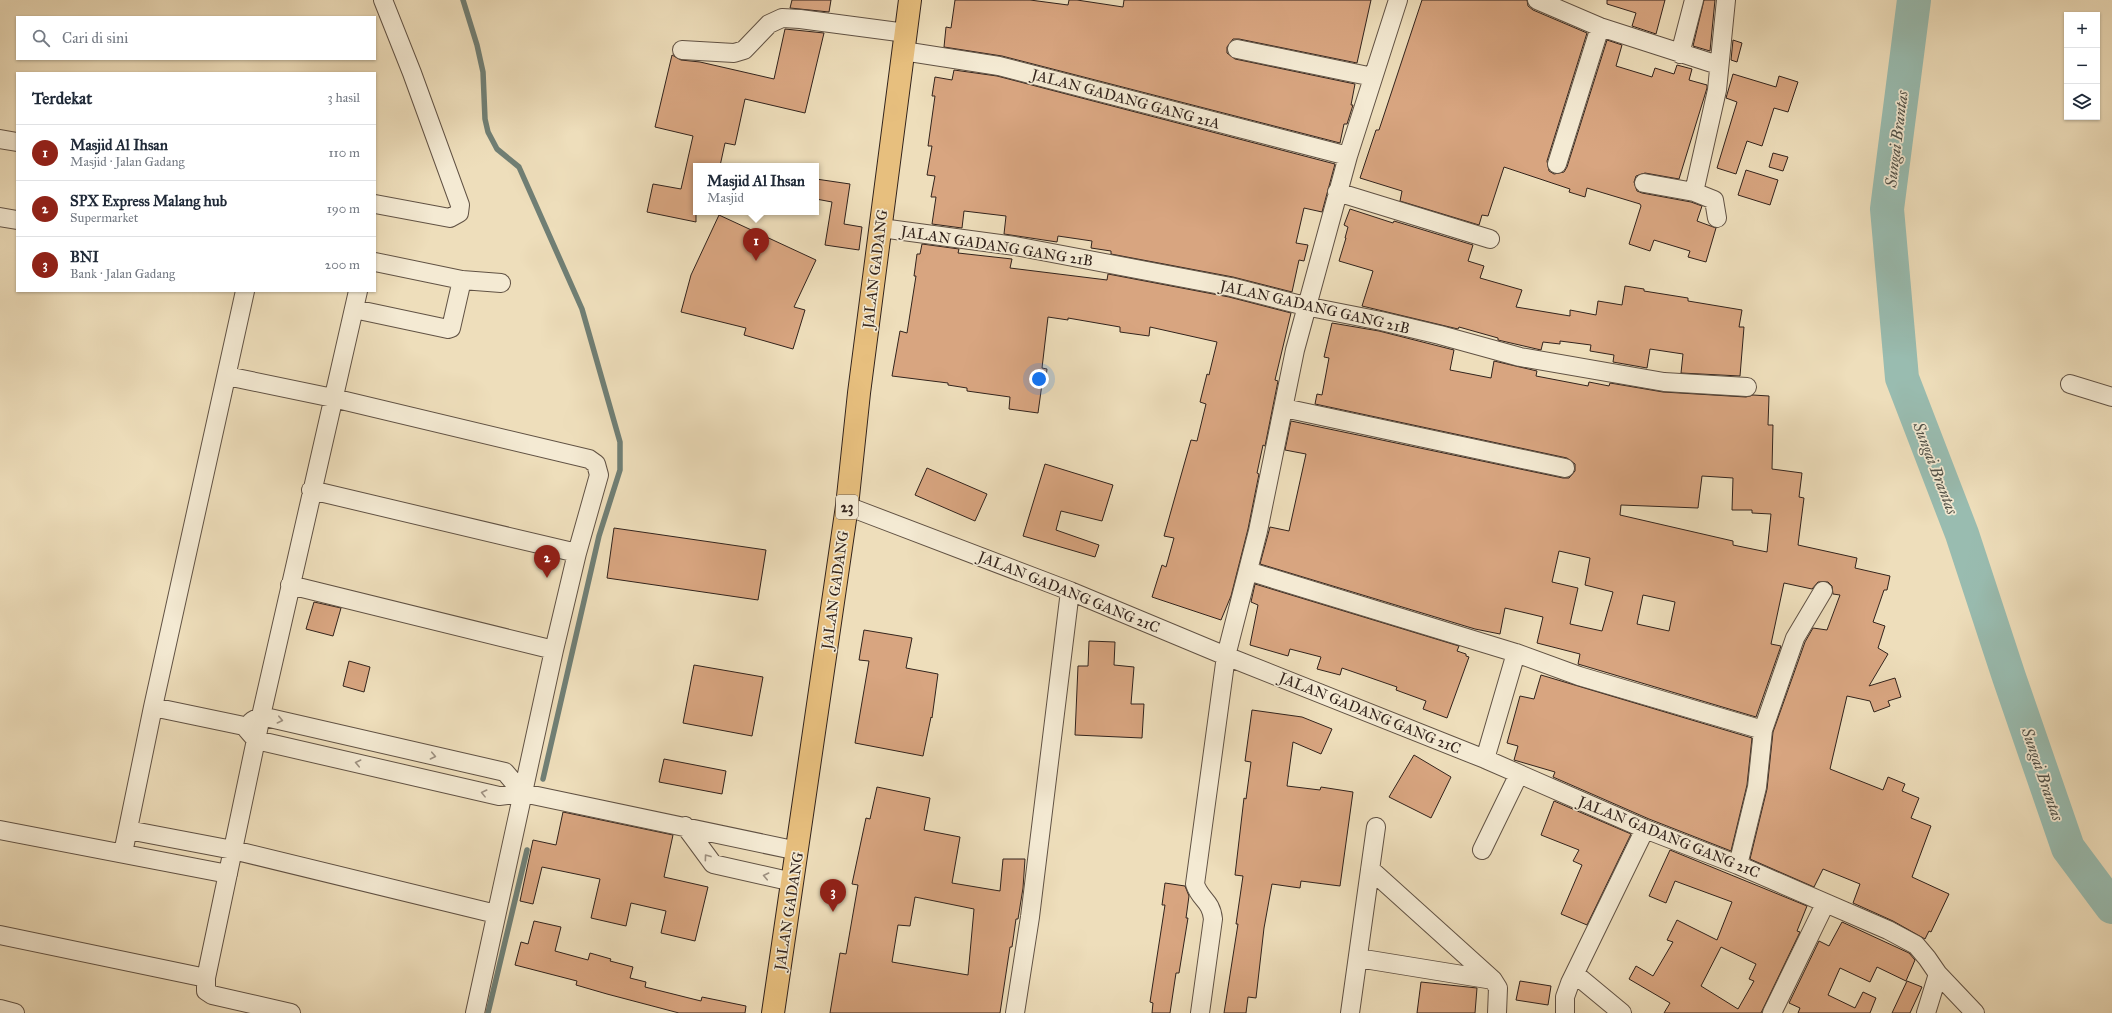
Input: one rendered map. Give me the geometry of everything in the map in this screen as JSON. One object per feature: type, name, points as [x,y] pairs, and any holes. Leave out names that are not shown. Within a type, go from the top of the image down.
[{"type":"highway","name":"JALAN GADANG","points":[[773,1013],[792,882],[798,851],[847,506],[910,0]]},
{"type":"street","points":[[376,204],[450,218],[459,213],[460,205],[412,73],[383,0]]},
{"type":"street","points":[[1200,1013],[1213,919],[1210,904],[1197,891],[1195,884],[1226,656],[1248,571],[1284,408],[1294,350],[1305,306],[1337,192],[1398,0]]},
{"type":"street","points":[[1537,0],[1600,27],[1718,66]]},
{"type":"street","points":[[1680,54],[1694,0]]},
{"type":"street","points":[[1694,192],[1717,90],[1718,66],[1726,0]]},
{"type":"street","name":"JALAN GADANG GANG 21A","points":[[682,50],[734,53],[744,50],[768,24],[782,18],[800,19],[904,42],[1348,156]]},
{"type":"street","points":[[1557,164],[1600,27]]},
{"type":"street","points":[[1237,48],[1373,77]]},
{"type":"street","points":[[0,139],[16,142]]},
{"type":"street","points":[[1644,183],[1694,192],[1714,200],[1717,218]]},
{"type":"street","points":[[1337,192],[1490,239]]},
{"type":"street","points":[[0,217],[16,220]]},
{"type":"street","name":"JALAN GADANG GANG 21B","points":[[881,228],[1015,246],[1232,287],[1305,306],[1381,321],[1520,357],[1664,382],[1748,387]]},
{"type":"street","points":[[376,262],[462,280],[501,283]]},
{"type":"street","points":[[354,309],[448,329],[451,328],[462,280]]},
{"type":"street","points":[[123,853],[153,707],[245,292]]},
{"type":"street","points":[[291,1013],[212,995],[206,991],[206,978],[228,874],[250,733],[261,716],[311,490],[358,292]]},
{"type":"street","points":[[227,376],[333,398],[589,459],[596,464],[599,475],[576,553],[475,1013]]},
{"type":"street","points":[[2070,384],[2112,397]]},
{"type":"street","points":[[1284,408],[1566,468]]},
{"type":"street","points":[[311,490],[576,553]]},
{"type":"street","name":"JALAN GADANG GANG 21C","points":[[847,506],[1070,591],[1226,656],[1485,759],[1645,829],[1738,865],[1888,930],[1916,946],[1927,958],[1938,974],[1975,1013]]},
{"type":"street","points":[[1248,571],[1516,653],[1579,676],[1763,730]]},
{"type":"street","points":[[290,585],[554,650]]},
{"type":"street","points":[[1015,1013],[1030,917],[1070,591]]},
{"type":"street","points":[[1738,865],[1757,787],[1763,730],[1795,638],[1823,591]]},
{"type":"street","points":[[1485,759],[1516,653]]},
{"type":"street","points":[[153,707],[397,772],[499,796],[523,793],[798,851]]},
{"type":"street","points":[[261,716],[505,772],[523,793]]},
{"type":"street","points":[[397,772],[402,749]]},
{"type":"street","points":[[1482,850],[1519,774]]},
{"type":"street","points":[[685,826],[713,864],[792,882]]},
{"type":"street","points":[[1350,1013],[1376,827]]},
{"type":"street","points":[[1565,1013],[1567,990],[1645,829]]},
{"type":"street","points":[[0,830],[228,874]]},
{"type":"street","points":[[128,830],[232,850],[496,914]]},
{"type":"street","points":[[1370,869],[1493,980],[1498,988],[1498,1013]]},
{"type":"street","points":[[1772,1013],[1825,904]]},
{"type":"street","points":[[0,935],[206,978]]},
{"type":"street","points":[[1358,958],[1493,980]]},
{"type":"street","points":[[1575,974],[1622,1013]]},
{"type":"street","points":[[1926,1013],[1938,974]]},
{"type":"street","points":[[0,1009],[15,1013]]},
{"type":"building","points":[[792,0],[831,0],[829,12],[790,8]]},
{"type":"building","points":[[955,0],[1030,0],[1068,5],[1069,0],[1077,0],[1123,7],[1124,0],[1371,0],[1357,63],[1239,39],[1233,39],[1227,47],[1227,53],[1235,59],[1355,84],[1351,105],[1353,105],[1347,124],[1344,124],[1340,143],[1002,56],[944,47],[946,27],[951,28]]},
{"type":"building","points":[[1422,0],[1527,0],[1528,6],[1533,10],[1587,33],[1547,161],[1549,171],[1554,174],[1564,172],[1567,167],[1607,40],[1622,45],[1616,66],[1652,77],[1655,68],[1674,74],[1677,65],[1692,69],[1689,80],[1707,85],[1707,88],[1679,179],[1645,173],[1636,176],[1634,182],[1637,191],[1642,193],[1691,202],[1702,206],[1697,221],[1716,228],[1706,262],[1688,257],[1690,251],[1654,240],[1650,251],[1629,244],[1641,206],[1640,204],[1587,188],[1585,197],[1569,192],[1570,189],[1504,167],[1488,216],[1482,215],[1479,225],[1400,201],[1402,191],[1360,178],[1376,130],[1379,130]]},
{"type":"building","points":[[1607,0],[1665,0],[1656,34],[1632,26],[1636,13],[1607,4]]},
{"type":"building","points":[[1704,0],[1715,0],[1710,51],[1693,46]]},
{"type":"building","points":[[785,29],[824,33],[805,113],[745,99],[735,145],[725,143],[721,163],[693,163],[693,215],[696,215],[696,222],[647,212],[653,184],[681,189],[693,136],[655,127],[672,55],[681,60],[700,62],[774,79]]},
{"type":"building","points":[[1733,40],[1742,43],[1737,62],[1731,60]]},
{"type":"building","points":[[954,70],[997,76],[1335,164],[1322,212],[1304,208],[1296,243],[1308,245],[1304,261],[1299,260],[1292,292],[1233,277],[1111,254],[1111,251],[1091,248],[1092,241],[1058,236],[1057,242],[1004,234],[1006,216],[964,211],[962,228],[932,224],[936,197],[931,197],[935,176],[927,175],[932,146],[928,146],[935,96],[932,96],[935,77],[952,80]]},
{"type":"building","points":[[1733,74],[1776,87],[1779,76],[1798,82],[1788,112],[1774,108],[1762,146],[1747,141],[1736,174],[1717,168],[1737,102],[1726,98]]},
{"type":"building","points":[[1773,153],[1788,157],[1783,171],[1769,167]]},
{"type":"building","points":[[1746,170],[1778,180],[1770,205],[1738,195]]},
{"type":"building","points":[[819,179],[850,184],[844,224],[862,227],[859,250],[825,245],[832,202],[819,200]]},
{"type":"building","points":[[1350,209],[1393,223],[1394,221],[1473,245],[1468,261],[1484,266],[1480,278],[1522,290],[1516,307],[1570,316],[1570,310],[1596,315],[1598,301],[1622,305],[1625,286],[1644,289],[1644,291],[1688,298],[1688,301],[1742,310],[1739,327],[1744,327],[1740,376],[1681,373],[1683,354],[1650,349],[1647,368],[1613,362],[1614,355],[1590,351],[1591,345],[1560,341],[1560,344],[1543,342],[1541,350],[1498,340],[1498,338],[1459,327],[1458,329],[1362,306],[1373,271],[1339,261],[1348,227],[1344,225]]},
{"type":"building","points":[[719,215],[816,260],[794,307],[805,310],[793,349],[744,335],[746,328],[681,312],[691,275]]},
{"type":"building","points":[[922,244],[959,249],[958,253],[1012,259],[1010,268],[1107,280],[1108,274],[1229,297],[1291,313],[1275,380],[1278,381],[1265,446],[1263,445],[1257,473],[1259,474],[1248,529],[1231,596],[1221,620],[1152,597],[1162,565],[1166,567],[1174,538],[1164,536],[1191,440],[1197,441],[1206,404],[1200,402],[1207,374],[1209,375],[1217,342],[1150,327],[1149,336],[1120,332],[1120,327],[1068,318],[1068,320],[1048,317],[1042,368],[1047,369],[1045,385],[1042,384],[1038,413],[1009,409],[1010,397],[967,391],[967,388],[948,385],[948,383],[892,376],[900,331],[907,333],[916,276],[914,276],[917,254],[920,254]]},
{"type":"building","points":[[1332,323],[1379,331],[1454,350],[1450,370],[1491,378],[1494,361],[1537,371],[1536,376],[1588,386],[1589,382],[1609,386],[1610,383],[1663,392],[1746,397],[1753,395],[1769,396],[1768,425],[1773,425],[1772,469],[1802,473],[1799,497],[1804,498],[1798,545],[1857,558],[1855,568],[1890,576],[1887,590],[1884,590],[1873,622],[1885,626],[1878,648],[1888,654],[1869,686],[1895,678],[1901,697],[1888,701],[1890,706],[1874,712],[1870,701],[1847,696],[1830,769],[1883,790],[1888,777],[1905,784],[1902,791],[1919,798],[1911,818],[1931,826],[1912,877],[1949,894],[1931,932],[1929,931],[1925,939],[1893,921],[1853,903],[1860,884],[1823,869],[1814,887],[1750,859],[1767,789],[1773,732],[1805,642],[1813,628],[1827,630],[1840,595],[1833,594],[1832,586],[1828,582],[1818,582],[1812,589],[1784,583],[1771,644],[1781,646],[1756,717],[1578,664],[1580,654],[1537,643],[1543,617],[1505,608],[1500,634],[1475,629],[1260,564],[1270,527],[1289,531],[1306,454],[1285,450],[1291,421],[1563,478],[1569,478],[1575,471],[1575,464],[1567,458],[1315,404],[1317,394],[1322,395],[1329,358],[1324,357]],"holes":[[[1702,476],[1733,478],[1732,510],[1752,510],[1752,513],[1771,514],[1767,552],[1733,545],[1733,541],[1620,515],[1621,505],[1698,508]],[[1559,551],[1590,558],[1585,585],[1613,592],[1602,631],[1570,624],[1578,588],[1552,582]],[[1643,595],[1675,602],[1669,631],[1637,624]]]},
{"type":"building","points":[[1045,464],[1113,485],[1102,521],[1061,511],[1056,530],[1099,545],[1095,557],[1023,536]]},
{"type":"building","points":[[927,468],[987,494],[975,521],[915,495]]},
{"type":"building","points":[[614,528],[766,550],[758,600],[607,578]]},
{"type":"building","points":[[1255,584],[1459,646],[1457,651],[1466,654],[1466,656],[1469,657],[1447,718],[1423,709],[1426,701],[1396,690],[1397,687],[1342,668],[1340,675],[1317,669],[1321,657],[1290,649],[1288,656],[1250,645],[1258,605],[1251,602]]},
{"type":"building","points":[[314,602],[341,608],[333,636],[306,629]]},
{"type":"building","points":[[864,630],[912,638],[906,668],[938,674],[932,718],[931,717],[923,756],[855,743],[869,661],[859,660]]},
{"type":"building","points":[[1089,641],[1115,642],[1114,665],[1134,667],[1131,704],[1144,704],[1142,738],[1075,735],[1078,666],[1088,666]]},
{"type":"building","points":[[349,661],[370,667],[364,692],[343,686]]},
{"type":"building","points":[[694,665],[763,677],[752,736],[683,723]]},
{"type":"building","points":[[1541,675],[1752,738],[1747,785],[1731,851],[1649,819],[1553,777],[1555,772],[1514,760],[1518,746],[1507,743],[1520,696],[1534,699]]},
{"type":"building","points":[[1252,710],[1302,717],[1332,729],[1321,754],[1293,742],[1287,786],[1320,790],[1321,787],[1353,792],[1340,886],[1301,881],[1300,888],[1272,884],[1264,928],[1256,998],[1248,997],[1246,1013],[1224,1013],[1238,924],[1236,924],[1243,876],[1235,875],[1244,798],[1246,799],[1251,762],[1245,761]]},
{"type":"building","points":[[1414,755],[1451,777],[1431,818],[1389,797]]},
{"type":"building","points":[[664,759],[726,771],[722,794],[659,782]]},
{"type":"building","points":[[877,787],[930,798],[924,830],[960,837],[952,883],[1000,891],[1003,859],[1025,859],[1023,888],[1018,919],[1016,919],[1012,947],[1010,947],[1000,1013],[830,1013],[840,953],[846,954],[858,885],[852,884],[866,818],[870,819]],"holes":[[[915,897],[974,909],[968,975],[892,962],[898,925],[910,926]]]},
{"type":"building","points":[[1554,801],[1631,834],[1587,925],[1561,914],[1582,865],[1573,861],[1579,850],[1541,835]]},
{"type":"building","points":[[563,812],[673,835],[664,877],[708,887],[695,941],[661,933],[666,911],[631,903],[626,926],[591,918],[600,879],[542,867],[533,904],[520,901],[533,840],[556,845]]},
{"type":"building","points":[[1670,850],[1807,906],[1797,931],[1800,932],[1761,1013],[1664,1013],[1670,1003],[1629,979],[1636,966],[1653,976],[1673,942],[1667,940],[1677,920],[1717,940],[1732,902],[1675,881],[1666,903],[1649,896]],"holes":[[[1721,947],[1756,964],[1749,979],[1754,981],[1738,1009],[1701,986]]]},
{"type":"building","points":[[1165,883],[1185,886],[1189,896],[1186,918],[1188,918],[1179,973],[1176,973],[1170,1013],[1152,1013],[1153,1003],[1150,1002],[1165,905],[1162,905]]},
{"type":"building","points":[[534,921],[561,927],[555,951],[588,960],[590,953],[611,959],[610,961],[633,967],[630,978],[646,982],[645,987],[701,1001],[702,997],[746,1006],[745,1013],[679,1013],[576,985],[577,981],[515,965],[521,942],[528,944]]},
{"type":"building","points":[[1842,922],[1909,953],[1915,960],[1906,981],[1877,967],[1870,982],[1840,968],[1828,995],[1855,1008],[1863,992],[1876,998],[1870,1013],[1798,1013],[1800,1008],[1789,1003],[1819,941],[1829,946]]},
{"type":"building","points":[[1520,981],[1551,986],[1548,1005],[1516,1000]]},
{"type":"building","points":[[1907,981],[1922,987],[1910,1013],[1892,1013]]},
{"type":"building","points":[[1421,982],[1477,988],[1475,1013],[1417,1013]]},
{"type":"waterway","points":[[463,0],[477,45],[483,72],[485,119],[488,132],[497,149],[519,167],[582,309],[620,442],[620,470],[599,536],[543,779]]},
{"type":"waterway","name":"Sungai Brantas","points":[[1914,0],[1887,209],[1902,378],[1962,534],[2009,677],[2068,848],[2112,907]]},
{"type":"waterway","points":[[488,1013],[527,850]]},
{"type":"place","name":"Masjid Al Ihsan","points":[[756,261]]},
{"type":"place","name":"SPX Express Malang hub","points":[[547,578]]},
{"type":"place","name":"BNI","points":[[833,912]]}]
